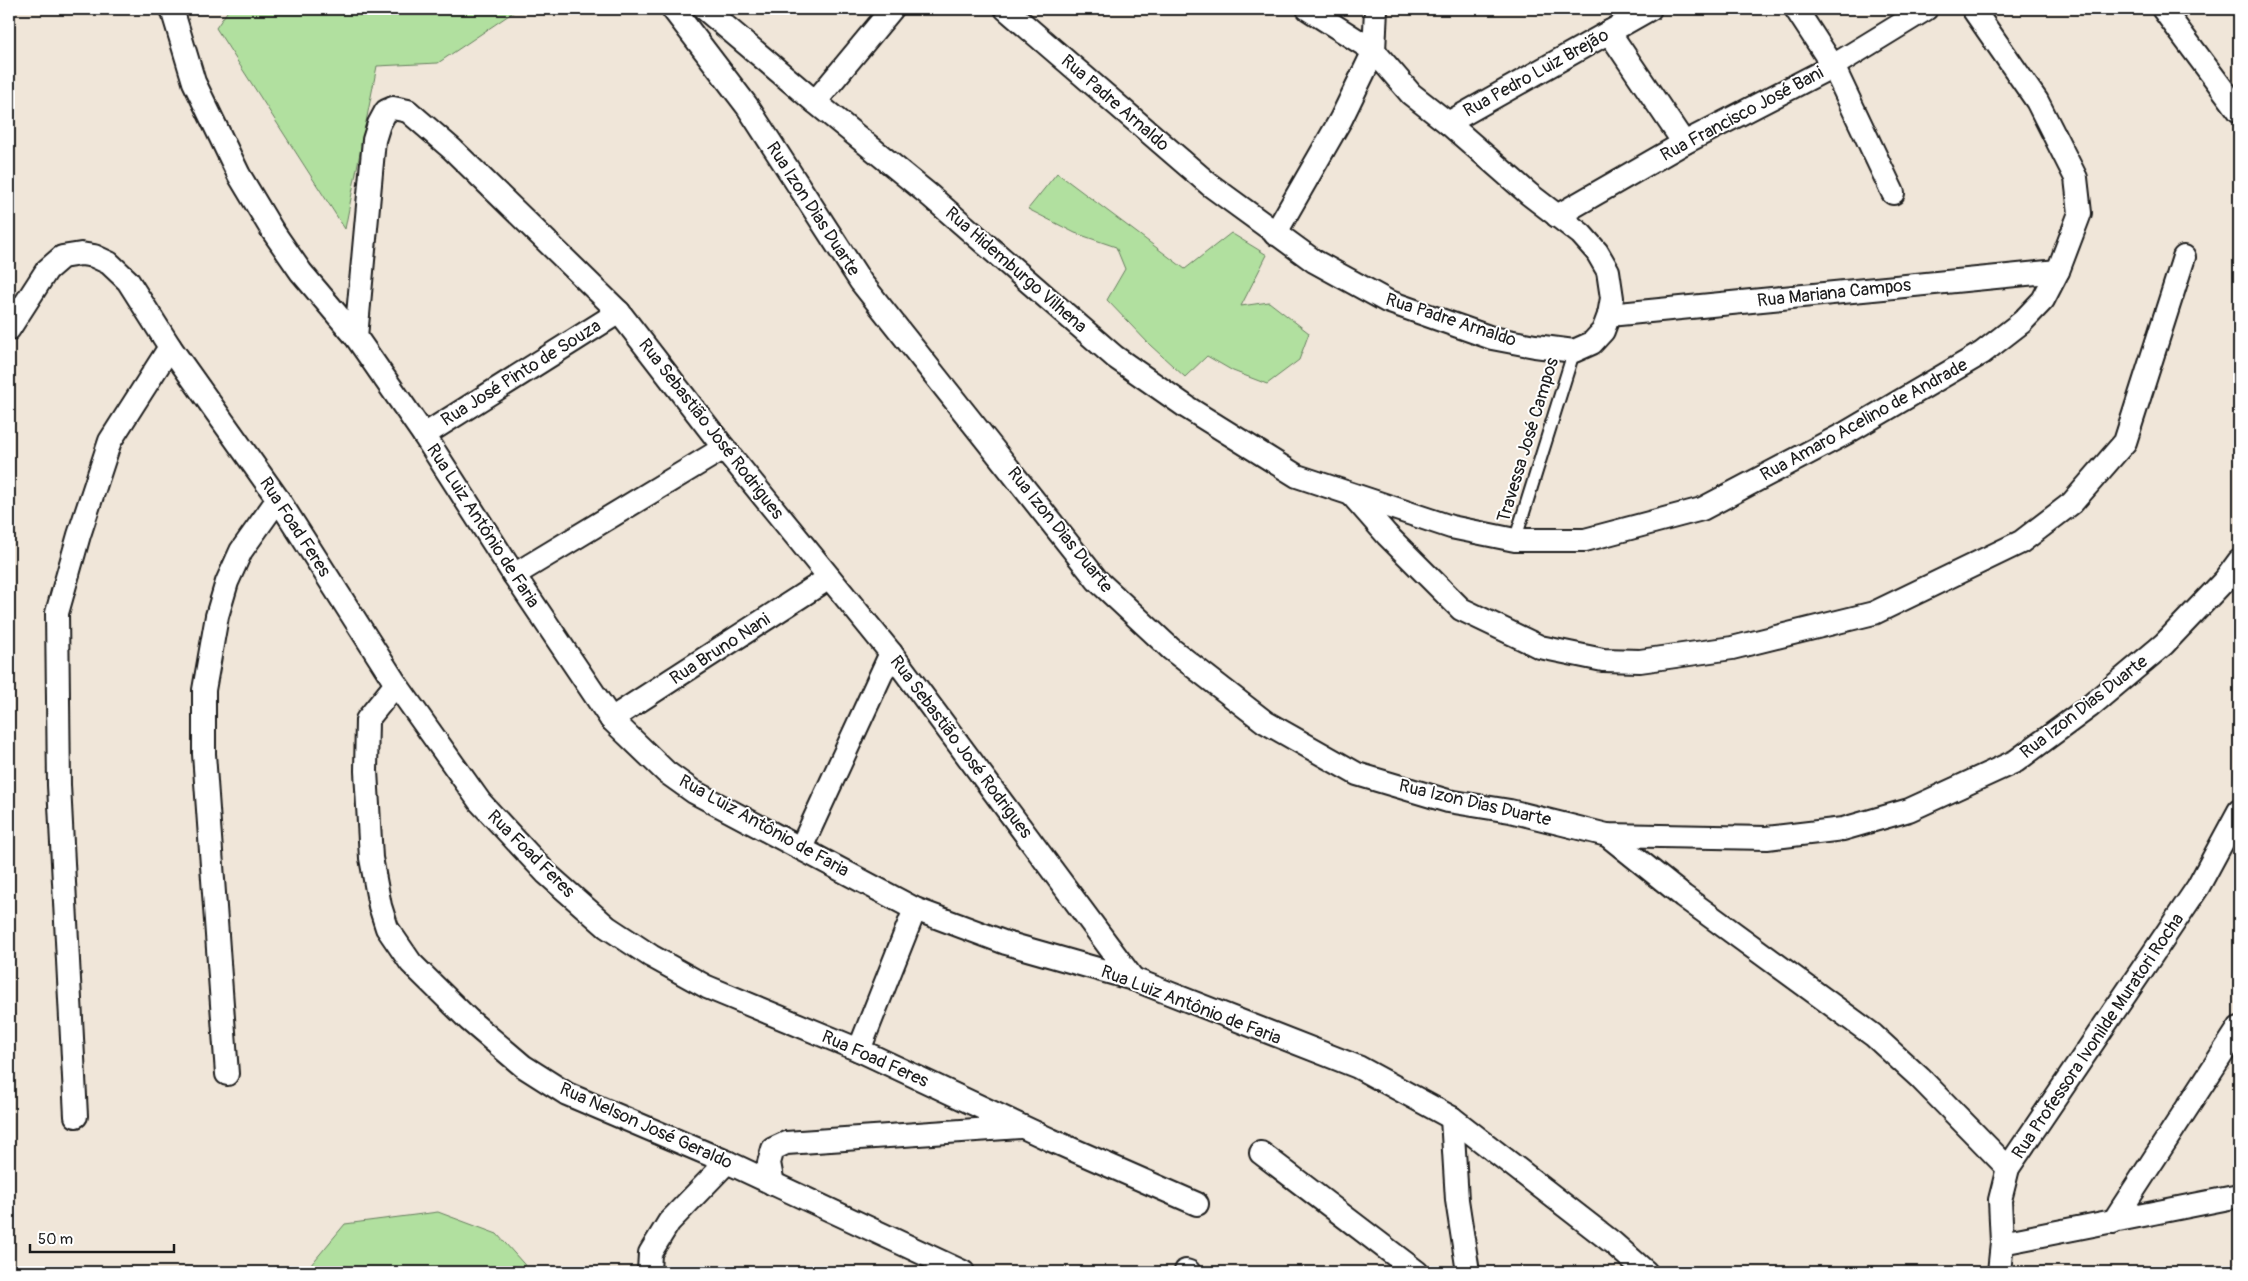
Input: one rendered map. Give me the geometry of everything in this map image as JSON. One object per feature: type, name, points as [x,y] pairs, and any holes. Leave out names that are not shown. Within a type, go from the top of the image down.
[{"type":"street","name":"Rua Luiz Antônio de Faria","points":[[172,9],[194,82],[239,176],[272,230],[301,272],[356,338],[424,435],[514,575],[611,720],[659,766],[694,792],[915,909],[1006,943],[1133,979],[1358,1067],[1452,1118],[1613,1243],[1646,1272]]},
{"type":"street","name":"Rua Izon Dias Duarte","points":[[673,9],[747,106],[861,282],[1097,580],[1171,649],[1265,722],[1357,774],[1448,801],[1510,811],[1607,835],[1767,838],[1843,829],[1908,810],[2016,761],[2089,707],[2164,644],[2225,580],[2239,560]]},
{"type":"street","name":"Rua Hidemburgo Vilhena","points":[[705,9],[928,194],[1115,357],[1188,408],[1297,476],[1352,494]]},
{"type":"street","points":[[815,102],[892,9]]},
{"type":"street","name":"Rua Padre Arnaldo","points":[[1006,9],[1210,185],[1314,261],[1387,301],[1492,338],[1535,346],[1574,350]]},
{"type":"street","points":[[1308,9],[1374,51],[1411,94],[1581,234],[1597,252],[1608,272],[1612,298],[1609,316],[1603,331],[1592,343],[1574,350]]},
{"type":"street","points":[[1275,234],[1341,119],[1374,51],[1376,9]]},
{"type":"street","name":"Rua Pedro Luiz Brejão","points":[[1448,123],[1650,9]]},
{"type":"street","points":[[1796,9],[1833,66],[1893,193]]},
{"type":"street","name":"Rua Francisco José Bani","points":[[1557,216],[1684,143],[1833,66],[1926,9]]},
{"type":"street","name":"Rua Amaro Acelino de Andrade","points":[[1352,494],[1451,527],[1515,540],[1584,540],[1702,509],[1846,433],[1982,353],[2022,322],[2042,300],[2058,271],[2080,213],[2076,178],[2037,101],[1972,9]]},
{"type":"street","points":[[2163,9],[2239,111]]},
{"type":"street","points":[[1609,32],[1684,143]]},
{"type":"street","name":"Rua Sebastião José Rodrigues","points":[[356,338],[374,140],[386,111],[393,108],[408,111],[452,149],[620,312],[724,448],[891,653],[1133,979]]},
{"type":"street","name":"Rua Foad Feres","points":[[9,329],[47,270],[62,257],[81,254],[94,256],[109,263],[128,281],[170,347],[278,500],[396,684],[480,802],[546,872],[607,927],[651,956],[707,987],[859,1050],[1022,1127],[1197,1204]]},
{"type":"street","points":[[1352,494],[1387,534],[1461,610],[1540,647],[1603,660],[1640,661],[1732,648],[1874,613],[2021,542],[2072,503],[2120,449],[2125,442],[2184,257]]},
{"type":"street","name":"Rua Mariana Campos","points":[[1609,316],[2058,271]]},
{"type":"street","name":"Rua José Pinto de Souza","points":[[424,435],[620,312]]},
{"type":"street","points":[[76,1116],[58,785],[57,613],[79,535],[110,441],[170,347]]},
{"type":"street","points":[[514,575],[724,448]]},
{"type":"street","points":[[227,1074],[204,754],[204,690],[217,616],[227,582],[241,551],[278,500]]},
{"type":"street","name":"Rua Bruno Nani","points":[[611,720],[829,578]]},
{"type":"street","points":[[801,848],[891,653]]},
{"type":"street","name":"Rua Nelson José Geraldo","points":[[396,684],[367,720],[366,772],[371,858],[380,906],[387,928],[411,963],[469,1020],[523,1066],[567,1094],[727,1162],[963,1272]]},
{"type":"street","name":"Rua Professora Ivonilde Muratori Rocha","points":[[1998,1272],[2002,1243],[2000,1200],[2008,1168],[2198,887],[2239,811]]},
{"type":"street","points":[[1607,835],[1683,896],[1873,1036],[1920,1078],[2008,1168]]},
{"type":"street","points":[[859,1050],[915,909]]},
{"type":"street","points":[[2113,1222],[2239,1028]]},
{"type":"street","points":[[1452,1118],[1457,1200],[1468,1272]]},
{"type":"street","points":[[773,1184],[769,1163],[773,1149],[786,1143],[1022,1127]]},
{"type":"street","points":[[1261,1153],[1417,1272]]},
{"type":"street","points":[[650,1272],[650,1253],[669,1222],[727,1162]]},
{"type":"street","points":[[2002,1243],[2239,1196]]},
{"type":"lane","name":"Travessa José Campos","points":[[1515,540],[1574,350]]},
{"type":"green space","points":[[229,9],[518,9],[438,63],[377,66],[345,229],[216,28]]},
{"type":"green space","points":[[1057,173],[1185,269],[1231,233],[1267,255],[1241,306],[1269,302],[1309,333],[1299,360],[1267,384],[1233,371],[1207,356],[1185,377],[1150,345],[1107,300],[1125,269],[1116,247],[1075,233],[1028,209]]},
{"type":"green space","points":[[438,1212],[497,1234],[531,1272],[305,1272],[345,1224]]}]
